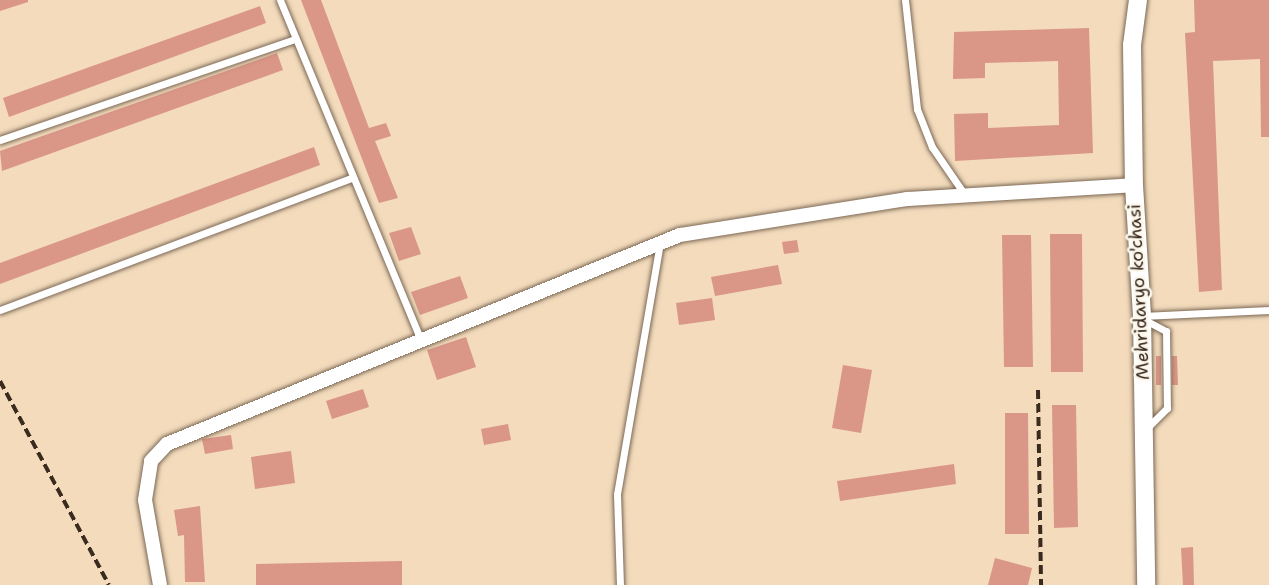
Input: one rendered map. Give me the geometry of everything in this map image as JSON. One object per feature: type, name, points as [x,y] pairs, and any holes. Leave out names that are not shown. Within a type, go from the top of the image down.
[{"type":"main road","name":"Мehridaryo ko'chasi","points":[[1138,0],[1132,45],[1134,185],[1142,317],[1146,585]]},
{"type":"street","points":[[160,585],[145,500],[151,461],[167,444],[422,343],[660,243],[907,199],[1134,185]]},
{"type":"lane","points":[[280,0],[292,40],[353,177],[422,343]]},
{"type":"lane","points":[[905,0],[917,109],[932,147],[965,195]]},
{"type":"lane","points":[[0,140],[292,40]]},
{"type":"lane","points":[[0,310],[353,177]]},
{"type":"lane","points":[[620,585],[617,494],[660,243]]},
{"type":"lane","points":[[1142,317],[1269,310]]},
{"type":"building","points":[[0,0],[28,0],[28,2],[0,11]]},
{"type":"building","points":[[301,0],[321,0],[369,128],[386,123],[391,136],[375,141],[398,198],[379,203]]},
{"type":"building","points":[[1194,0],[1269,0],[1269,137],[1261,137],[1260,59],[1213,61],[1222,290],[1199,292],[1185,33],[1195,32]]},
{"type":"building","points":[[260,6],[266,23],[9,117],[3,98]]},
{"type":"building","points":[[1089,28],[1093,153],[955,161],[954,114],[988,113],[988,128],[1059,125],[1058,61],[985,63],[985,78],[953,79],[954,32]]},
{"type":"building","points":[[277,53],[283,70],[2,171],[0,151]]},
{"type":"building","points":[[314,147],[320,165],[0,284],[0,263]]},
{"type":"building","points":[[411,227],[421,254],[399,261],[389,233]]},
{"type":"building","points":[[1050,234],[1082,234],[1083,372],[1051,372]]},
{"type":"building","points":[[1002,235],[1031,235],[1033,367],[1004,367]]},
{"type":"building","points":[[797,240],[799,252],[784,254],[782,242]]},
{"type":"building","points":[[778,265],[782,284],[715,296],[711,277]]},
{"type":"building","points":[[460,276],[468,298],[420,315],[411,292]]},
{"type":"building","points":[[712,298],[715,320],[679,325],[676,303]]},
{"type":"building","points":[[466,337],[476,367],[437,380],[427,350]]},
{"type":"building","points":[[1156,356],[1161,356],[1161,385],[1156,385]]},
{"type":"building","points":[[1172,356],[1177,356],[1178,385],[1172,385]]},
{"type":"building","points":[[843,365],[872,370],[861,433],[832,428]]},
{"type":"building","points":[[363,389],[369,407],[332,419],[326,401]]},
{"type":"building","points":[[1052,405],[1076,405],[1078,527],[1054,528]]},
{"type":"building","points":[[1005,413],[1028,413],[1029,534],[1005,534]]},
{"type":"building","points":[[508,424],[511,440],[484,445],[481,429]]},
{"type":"building","points":[[231,435],[233,449],[205,454],[202,439]]},
{"type":"building","points":[[291,451],[295,483],[255,489],[251,457]]},
{"type":"building","points":[[954,464],[956,484],[840,501],[837,481]]},
{"type":"building","points":[[200,506],[205,582],[185,582],[184,535],[178,536],[174,510]]},
{"type":"building","points":[[1193,547],[1194,585],[1183,585],[1181,548]]},
{"type":"building","points":[[995,558],[1032,568],[1028,585],[988,585]]},
{"type":"building","points":[[402,561],[402,585],[256,585],[256,564]]},
{"type":"railway","points":[[0,381],[109,585]]},
{"type":"railway","points":[[1038,390],[1041,585]]}]
